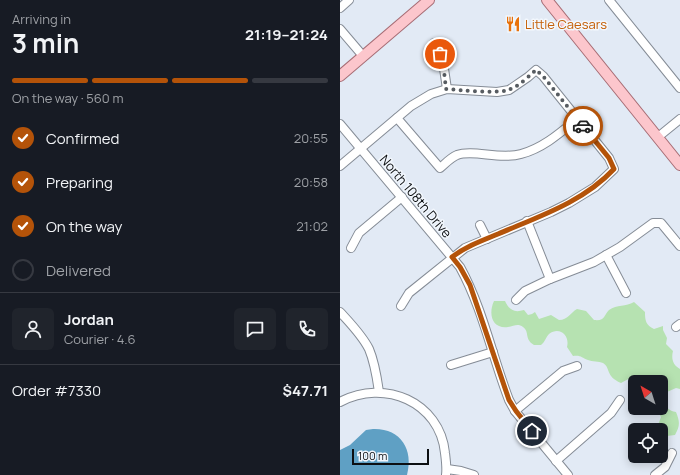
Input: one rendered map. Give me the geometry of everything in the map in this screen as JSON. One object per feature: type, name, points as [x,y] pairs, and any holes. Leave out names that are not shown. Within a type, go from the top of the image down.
[{"type":"main road","points":[[340,76],[429,0]]},
{"type":"main road","points":[[547,0],[680,165]]},
{"type":"street","points":[[340,8],[349,0]]},
{"type":"street","points":[[613,2],[680,88]]},
{"type":"street","points":[[340,29],[363,56]]},
{"type":"street","points":[[434,43],[443,62],[446,89]]},
{"type":"street","points":[[340,166],[419,100],[446,89],[497,92],[509,90],[536,70],[543,76],[609,158],[614,169],[595,187],[582,196],[551,212],[465,248],[409,292],[401,306]]},
{"type":"street","points":[[397,118],[440,168],[453,158],[466,154],[504,157],[520,155],[538,148],[550,141],[577,119]]},
{"type":"street","points":[[658,137],[680,119]]},
{"type":"street","name":"North 108th Drive","points":[[340,124],[460,267],[470,285],[504,389],[509,400],[516,411],[568,475]]},
{"type":"street","points":[[351,248],[359,233],[402,197]]},
{"type":"street","points":[[527,221],[550,279]]},
{"type":"street","points":[[516,300],[525,291],[606,256],[653,223],[661,223],[680,246]]},
{"type":"street","points":[[480,225],[486,239]]},
{"type":"street","points":[[606,256],[626,293]]},
{"type":"street","points":[[340,312],[369,349],[376,371],[379,392]]},
{"type":"street","points":[[451,365],[493,352]]},
{"type":"street","points":[[516,411],[563,372],[577,366]]},
{"type":"street","points":[[340,402],[359,394],[379,392],[392,393],[407,399],[419,406],[436,425],[444,442],[446,472],[461,471],[474,475]]},
{"type":"street","points":[[556,461],[611,413],[620,400]]},
{"type":"street","points":[[655,475],[665,467],[672,453]]},
{"type":"green space","points":[[494,301],[505,301],[508,307],[512,310],[524,310],[528,315],[535,312],[539,319],[551,315],[559,320],[567,318],[577,309],[586,311],[594,320],[601,320],[612,308],[628,305],[634,302],[645,312],[646,320],[649,326],[654,329],[663,326],[663,330],[667,338],[666,344],[673,351],[673,362],[680,369],[680,389],[676,388],[668,392],[668,375],[628,375],[628,379],[621,383],[610,375],[607,367],[603,363],[590,361],[580,356],[573,356],[567,347],[568,343],[566,336],[557,331],[549,334],[541,345],[534,345],[529,340],[525,329],[521,326],[498,326],[493,320],[491,311]]},
{"type":"green space","points":[[668,408],[671,411],[676,412],[679,424],[675,435],[668,436],[668,423],[659,423],[661,417],[660,415],[668,415]]},
{"type":"water","points":[[373,429],[391,432],[403,442],[408,457],[409,466],[407,475],[340,475],[340,450],[350,445],[366,430]]},
{"type":"way so far","points":[[440,54],[443,62],[446,89],[497,92],[509,90],[536,70],[543,76],[583,126]]},
{"type":"place","name":"Little Caesars","points":[[513,24]]},
{"type":"route","points":[[532,431],[509,400],[470,285],[460,267],[452,257],[465,248],[569,203],[595,187],[608,176],[614,169],[609,158],[583,126]]}]
